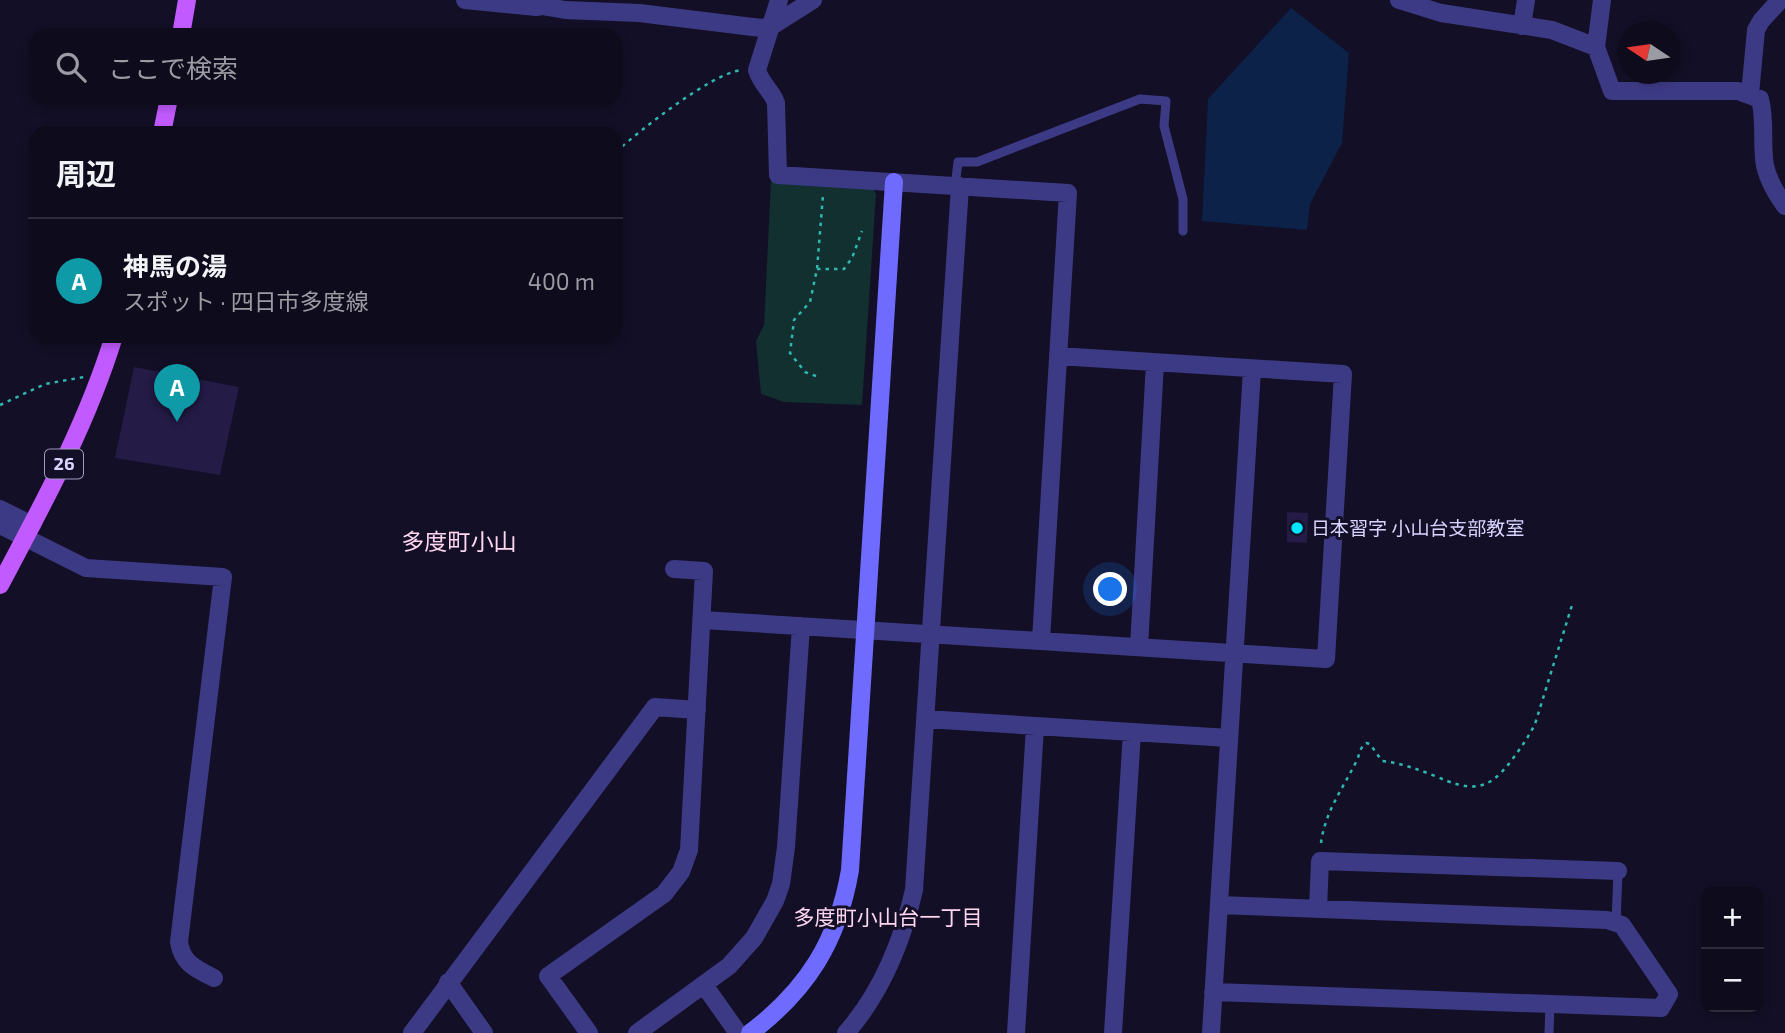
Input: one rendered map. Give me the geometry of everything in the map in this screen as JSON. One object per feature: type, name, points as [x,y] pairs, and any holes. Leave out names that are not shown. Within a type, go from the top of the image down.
[{"type":"main road","points":[[182,28],[187,0]]},
{"type":"main road","points":[[163,126],[168,105]]},
{"type":"main road","name":"26","points":[[0,585],[72,448],[102,377],[112,343]]},
{"type":"street","points":[[465,0],[536,7],[542,5],[565,10],[639,13],[761,28],[772,26],[813,0]]},
{"type":"street","points":[[779,0],[757,70],[759,79],[774,96],[776,103],[778,175],[1068,193],[1041,640]]},
{"type":"street","points":[[1399,0],[1441,13],[1552,30],[1596,47]]},
{"type":"street","points":[[1522,26],[1525,0]]},
{"type":"street","points":[[1602,0],[1596,47],[1612,91],[1738,91],[1760,99],[1764,114],[1765,166],[1785,206]]},
{"type":"street","points":[[1750,94],[1756,30],[1780,0]]},
{"type":"street","points":[[750,1033],[773,1015],[802,984],[830,940],[846,895],[850,870],[894,182]]},
{"type":"street","points":[[846,1033],[877,989],[898,946],[907,920],[916,872],[958,186]]},
{"type":"street","points":[[703,620],[1326,659],[1343,374],[1058,356]]},
{"type":"street","points":[[1139,647],[1155,363]]},
{"type":"street","points":[[1211,1033],[1252,370]]},
{"type":"street","points":[[0,509],[32,525]]},
{"type":"street","points":[[0,525],[86,568],[223,577],[180,942],[181,952],[188,964],[214,978]]},
{"type":"street","points":[[589,1033],[548,976],[664,894],[681,872],[689,849],[704,571],[674,569]]},
{"type":"street","points":[[638,1033],[729,966],[754,938],[767,918],[781,884],[786,847],[800,626]]},
{"type":"street","points":[[412,1033],[655,707],[697,710]]},
{"type":"street","points":[[926,719],[1229,738]]},
{"type":"street","points":[[1016,1033],[1035,727]]},
{"type":"street","points":[[1113,1033],[1132,732]]},
{"type":"street","points":[[1318,909],[1320,861],[1618,871]]},
{"type":"street","points":[[1213,992],[1661,1008],[1669,994],[1622,925],[1607,920],[1219,905]]},
{"type":"street","points":[[448,982],[484,1033]]},
{"type":"street","points":[[705,985],[738,1033]]},
{"type":"lane","points":[[958,186],[958,162],[977,162],[1140,99],[1166,101],[1164,126],[1183,199],[1183,231]]},
{"type":"lane","points":[[1616,923],[1618,871]]},
{"type":"lane","points":[[1549,1033],[1550,1004]]},
{"type":"path","points":[[623,147],[695,92],[738,70],[757,70]]},
{"type":"path","points":[[816,376],[805,372],[790,353],[794,320],[810,302],[817,269],[824,178]]},
{"type":"path","points":[[817,269],[845,269],[862,232]]},
{"type":"path","points":[[0,405],[45,384],[90,377]]},
{"type":"path","points":[[1320,861],[1327,813],[1359,758],[1361,746],[1366,743],[1370,744],[1382,761],[1405,765],[1453,783],[1474,786],[1495,781],[1527,741],[1535,724],[1573,602]]},
{"type":"green space","points":[[771,181],[873,188],[876,194],[862,405],[784,402],[761,394],[756,341],[764,325]]},
{"type":"water","points":[[1291,8],[1349,53],[1342,143],[1310,204],[1307,230],[1202,221],[1208,99]]},
{"type":"building","points":[[134,367],[239,387],[220,475],[115,458]]},
{"type":"building","name":"日本習字 小山台支部教室","points":[[1287,512],[1308,513],[1307,543],[1287,542]]},
{"type":"place","name":"神馬の湯","points":[[177,422]]},
{"type":"place","name":"日本習字 小山台支部教室","points":[[1297,528]]},
{"type":"district","name":"多度町小山","points":[[459,542]]},
{"type":"district","name":"多度町小山台一丁目","points":[[888,918]]}]
